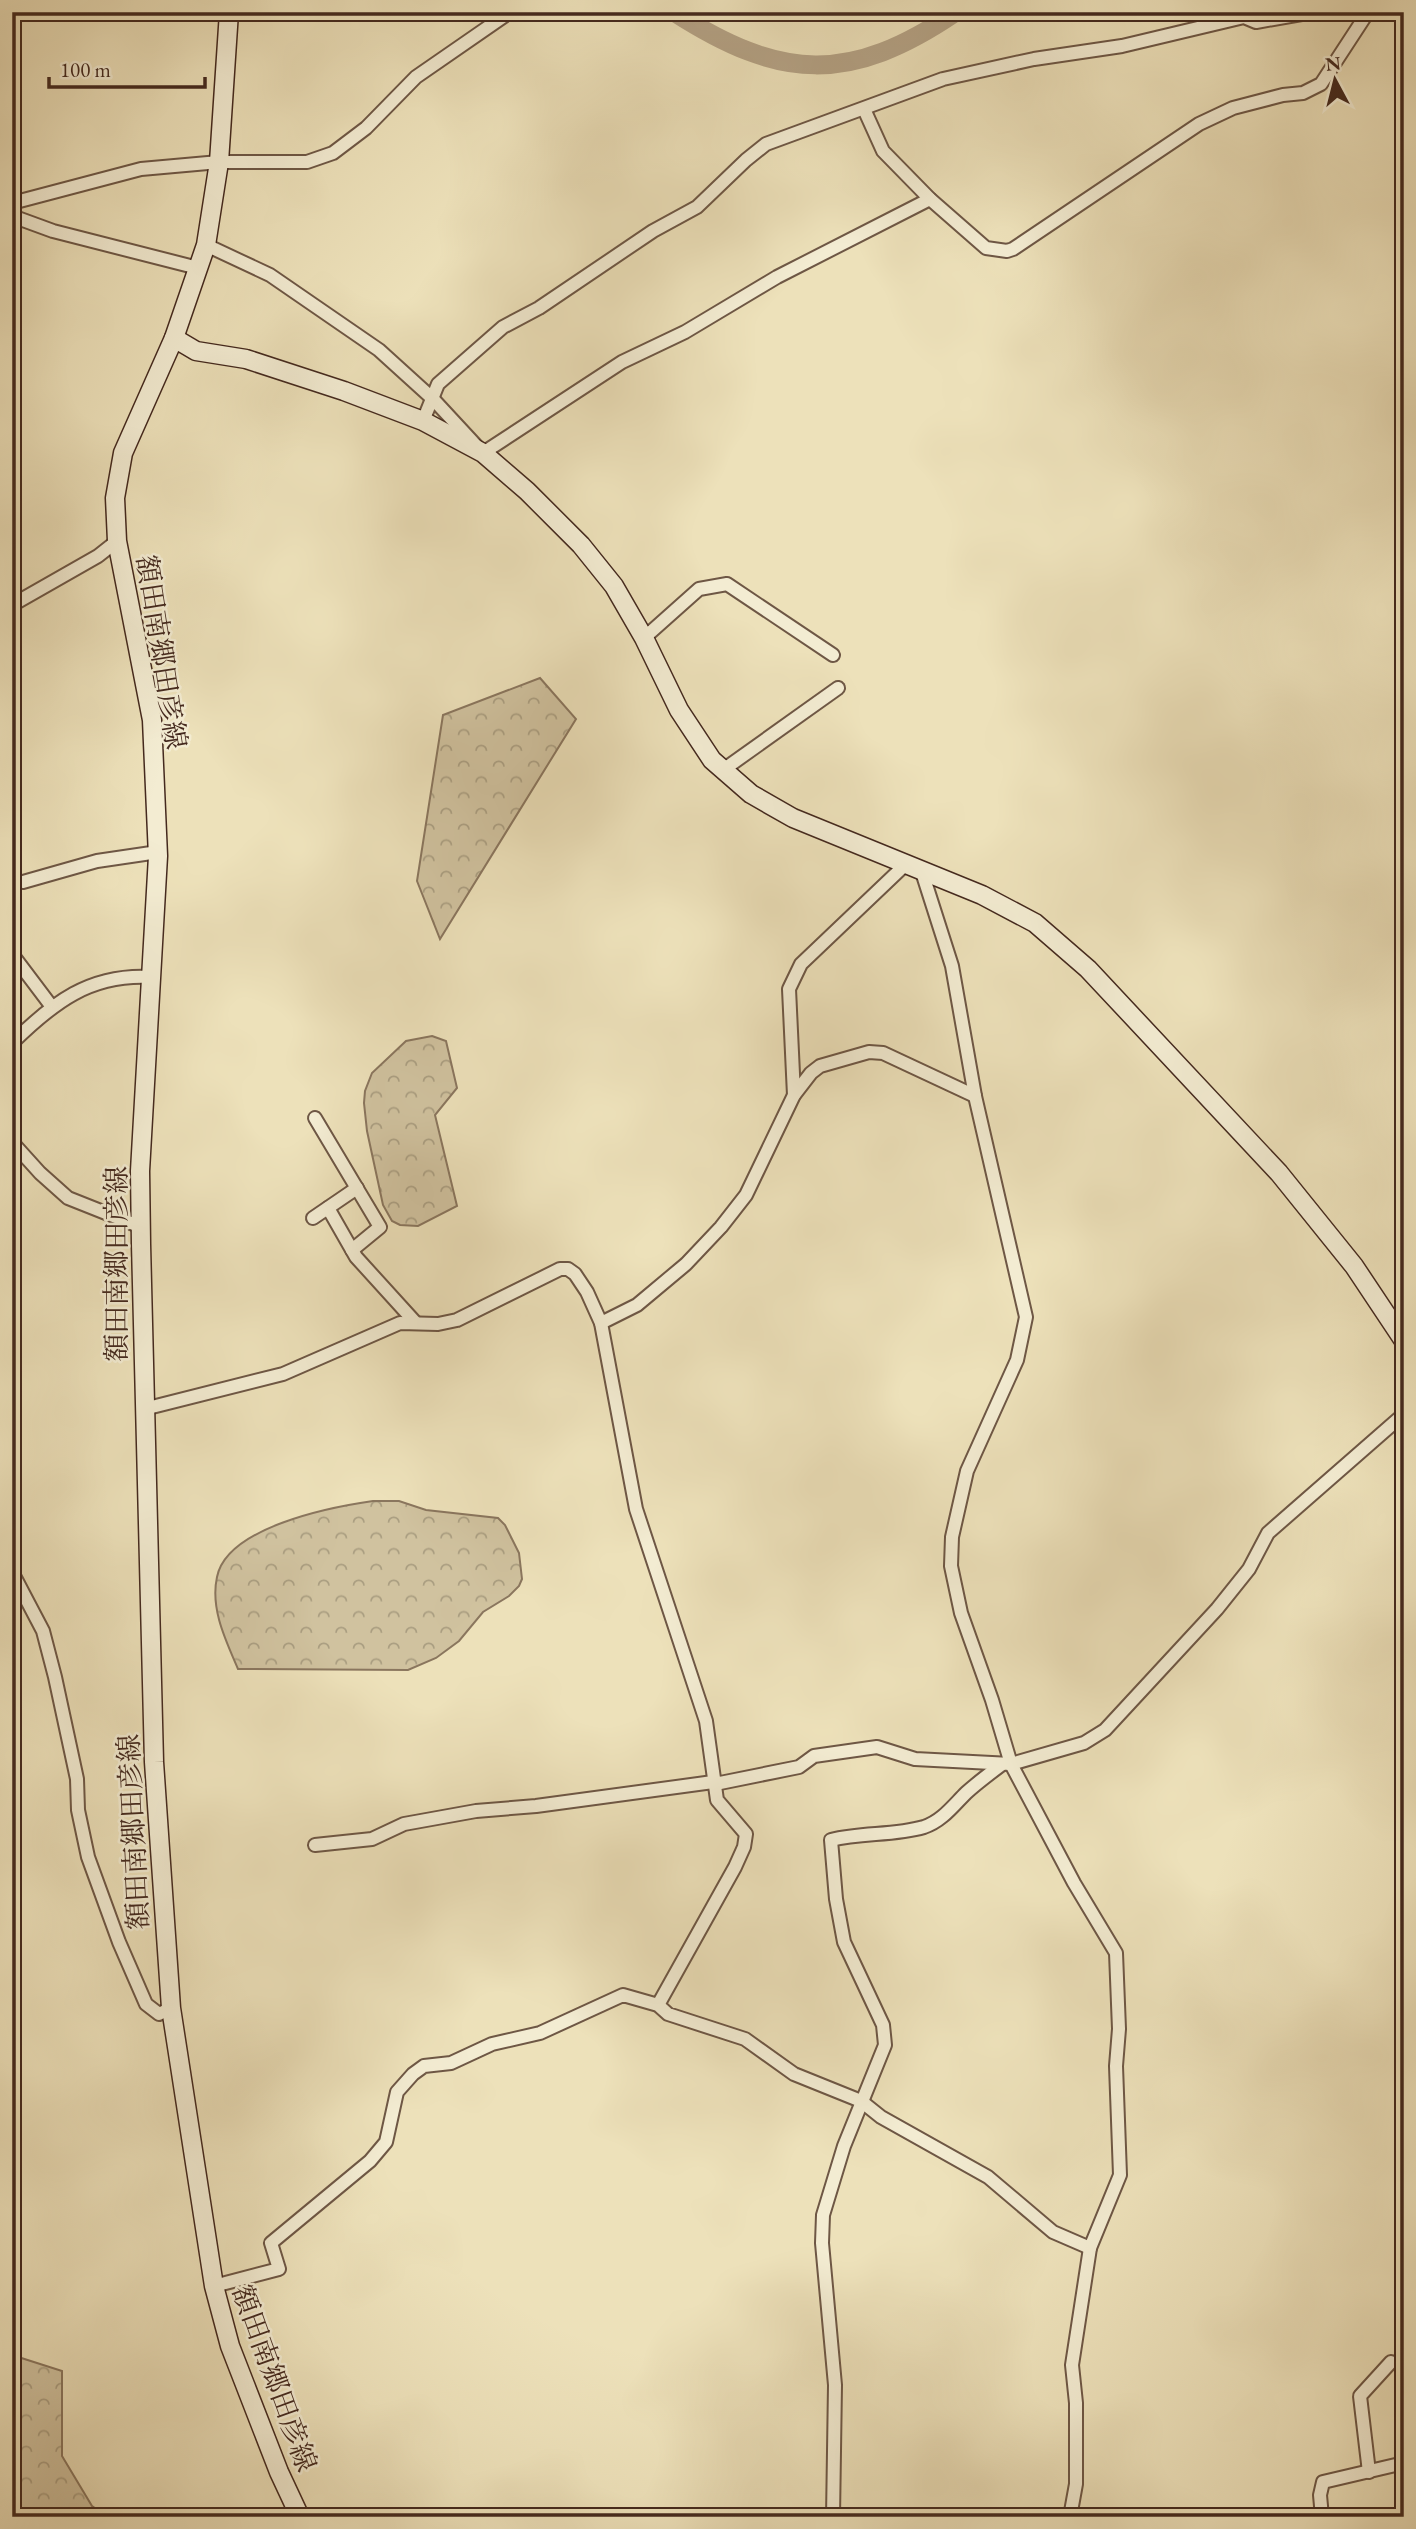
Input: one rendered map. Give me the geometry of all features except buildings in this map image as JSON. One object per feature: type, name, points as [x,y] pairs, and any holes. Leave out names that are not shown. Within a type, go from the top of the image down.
[{"type":"main road","name":"額田南郷田彦線","points":[[229,12],[219,162],[206,245],[174,338],[123,453],[115,498],[117,541],[152,720],[158,852],[141,1171],[141,1227],[154,1762],[171,2008],[214,2286],[230,2346],[279,2472],[300,2517]]},
{"type":"main road","points":[[174,338],[196,351],[246,359],[344,391],[423,421],[483,453],[527,491],[581,545],[614,586],[644,638],[679,710],[712,760],[751,794],[793,818],[982,895],[1035,922],[1088,969],[1279,1172],[1354,1266],[1404,1341]]},
{"type":"street","points":[[12,203],[141,169],[219,162],[307,162],[334,153],[366,128],[416,77],[510,12]]},
{"type":"street","points":[[423,421],[438,384],[503,327],[539,308],[653,231],[697,207],[766,144],[943,79],[1034,59],[1122,46],[1244,14],[1256,22],[1313,12]]},
{"type":"street","points":[[864,109],[883,151],[930,199],[986,248],[1007,251],[1199,124],[1233,108],[1283,95],[1303,93],[1321,84],[1367,12]]},
{"type":"street","points":[[206,245],[270,275],[379,350],[433,399],[483,453],[622,362],[685,332],[777,276],[930,199]]},
{"type":"street","points":[[12,216],[52,231],[198,268]]},
{"type":"street","points":[[12,604],[98,556],[117,541]]},
{"type":"street","points":[[644,638],[699,589],[727,584],[832,655]]},
{"type":"street","points":[[723,770],[838,688]]},
{"type":"street","points":[[23,882],[97,861],[158,852]]},
{"type":"street","points":[[794,1095],[789,989],[801,964],[914,868],[951,966],[975,1096],[1026,1317],[1017,1360],[967,1471],[952,1536],[951,1566],[961,1613],[992,1700],[1006,1765],[1116,1952],[1120,2175],[1090,2248],[1072,2365],[1076,2403],[1076,2484],[1070,2517]]},
{"type":"street","points":[[12,954],[52,1007]]},
{"type":"street","points":[[12,1043],[42,1013],[84,986],[138,976],[150,977]]},
{"type":"street","points":[[601,1323],[637,1305],[686,1264],[721,1227],[746,1195],[794,1095],[820,1066],[869,1052],[883,1053],[975,1096]]},
{"type":"street","points":[[315,1118],[380,1227],[352,1250]]},
{"type":"street","points":[[12,1142],[40,1173],[68,1198],[141,1227]]},
{"type":"street","points":[[313,1217],[357,1188]]},
{"type":"street","points":[[328,1208],[352,1250],[415,1322]]},
{"type":"street","points":[[144,1409],[283,1374],[400,1323],[438,1324],[457,1320],[560,1269],[568,1269],[575,1274],[587,1292],[601,1323],[636,1509],[706,1721],[717,1800],[746,1834],[736,1867],[658,2005]]},
{"type":"street","points":[[833,2517],[835,2385],[822,2243],[823,2215],[833,2178],[861,2101],[885,2045],[883,2025],[844,1942],[835,1899],[831,1840],[848,1835],[888,1834],[926,1826],[947,1814],[967,1791],[1006,1765],[1084,1743],[1105,1731],[1217,1609],[1249,1569],[1268,1533],[1404,1414]]},
{"type":"street","points":[[12,1572],[43,1631],[77,1779],[78,1810],[88,1857],[119,1942],[146,2004],[159,2014],[171,2008]]},
{"type":"street","points":[[315,1845],[372,1839],[404,1825],[477,1811],[720,1783],[799,1767],[814,1756],[877,1747],[915,1759],[1006,1765]]},
{"type":"street","points":[[214,2286],[279,2269],[271,2244],[370,2161],[386,2142],[397,2092],[412,2074],[424,2066],[451,2063],[492,2044],[540,2033],[624,1994],[658,2005],[668,2014],[745,2039],[794,2074],[861,2101],[881,2117],[988,2177],[1053,2232],[1090,2248]]},
{"type":"street","points":[[1369,2472],[1360,2396],[1391,2362]]},
{"type":"street","points":[[1322,2517],[1320,2495],[1323,2482],[1404,2463]]},
{"type":"green space","points":[[540,678],[576,719],[440,939],[417,881],[443,715]]},
{"type":"green space","points":[[432,1036],[446,1041],[457,1088],[435,1115],[457,1206],[418,1226],[400,1225],[392,1221],[383,1205],[367,1131],[365,1091],[372,1073],[406,1041]]},
{"type":"green space","points":[[373,1501],[399,1501],[426,1510],[498,1518],[505,1525],[519,1553],[522,1579],[519,1586],[509,1596],[483,1612],[459,1641],[436,1658],[408,1670],[238,1669],[217,1613],[215,1589],[225,1560],[240,1545],[283,1522],[332,1508]]},
{"type":"green space","points":[[12,2355],[62,2371],[62,2456],[92,2506],[108,2517],[12,2517]]},
{"type":"waterway","points":[[674,12],[712,35],[748,51],[782,61],[815,65],[848,62],[882,52],[918,36],[956,12]]}]
